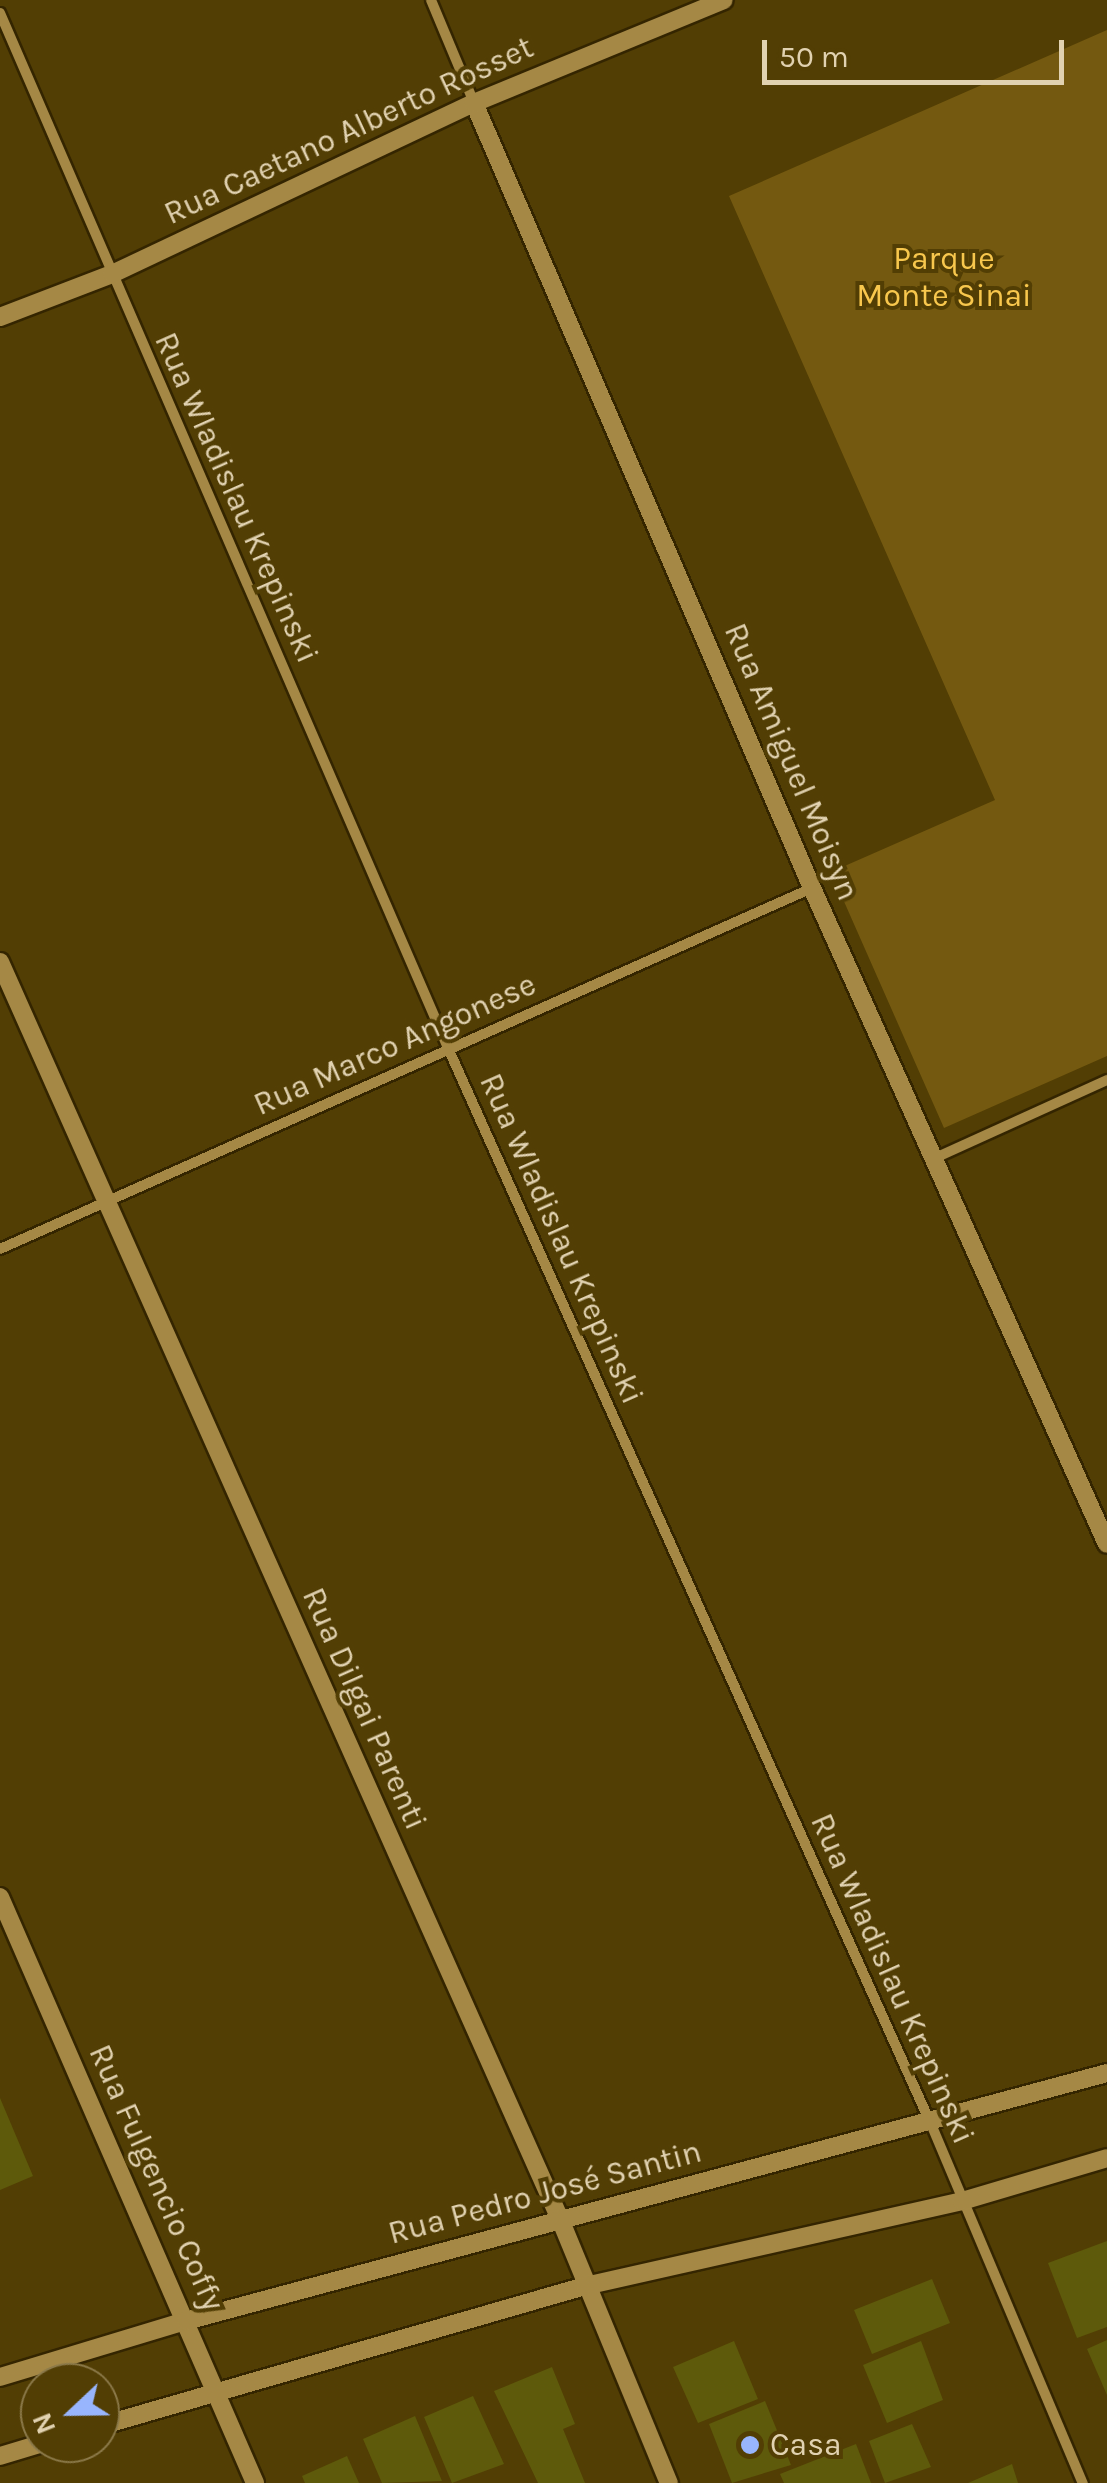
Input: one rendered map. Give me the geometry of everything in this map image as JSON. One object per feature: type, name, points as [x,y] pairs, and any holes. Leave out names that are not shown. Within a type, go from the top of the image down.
[{"type":"street","name":"Rua Amiguel Moisyn","points":[[431,0],[812,888],[1107,1544]]},
{"type":"street","name":"Rua Caetano Alberto Rosset","points":[[0,317],[112,274],[474,103],[724,0]]},
{"type":"street","name":"Rua Wladislau Krepinski","points":[[0,13],[448,1048],[931,2124],[1084,2483]]},
{"type":"street","name":"Rua Marco Angonese","points":[[0,1249],[812,888]]},
{"type":"street","name":"Rua Dilgai Parenti","points":[[0,962],[560,2219],[668,2483]]},
{"type":"street","points":[[933,1159],[1107,1080]]},
{"type":"street","name":"Rua Fulgencio Coffy","points":[[0,1897],[255,2483]]},
{"type":"street","name":"Rua Pedro José Santin","points":[[0,2377],[186,2321],[1107,2074]]},
{"type":"street","points":[[120,2420],[585,2286],[962,2201],[1107,2158]]},
{"type":"green space","name":"Parque Monte Sinai","points":[[1107,30],[1107,1056],[944,1128],[831,872],[995,800],[729,196]]},
{"type":"building","points":[[0,2098],[33,2176],[0,2190]]},
{"type":"building","points":[[1107,2241],[1107,2327],[1077,2338],[1048,2263]]},
{"type":"building","name":"Casa","points":[[932,2279],[950,2323],[872,2354],[854,2310]]},
{"type":"building","points":[[1107,2340],[1107,2395],[1087,2349]]},
{"type":"building","name":"Casa","points":[[734,2341],[758,2399],[698,2423],[673,2367]]},
{"type":"building","name":"Casa","points":[[921,2341],[943,2400],[887,2423],[863,2365]]},
{"type":"building","points":[[552,2367],[575,2424],[563,2429],[585,2483],[538,2483],[494,2391]]},
{"type":"building","points":[[473,2396],[504,2464],[452,2483],[424,2417]]},
{"type":"building","name":"Casa","points":[[765,2401],[791,2465],[732,2483],[709,2424]]},
{"type":"building","points":[[415,2416],[442,2481],[382,2483],[363,2439]]},
{"type":"building","name":"Casa","points":[[912,2424],[931,2467],[885,2483],[869,2441]]},
{"type":"building","name":"Casa","points":[[856,2444],[871,2483],[784,2483],[780,2474]]},
{"type":"building","points":[[347,2456],[359,2483],[305,2483],[302,2476]]},
{"type":"building","points":[[1012,2464],[1018,2483],[968,2483]]},
{"type":"place","name":"Casa","points":[[750,2445]]}]
